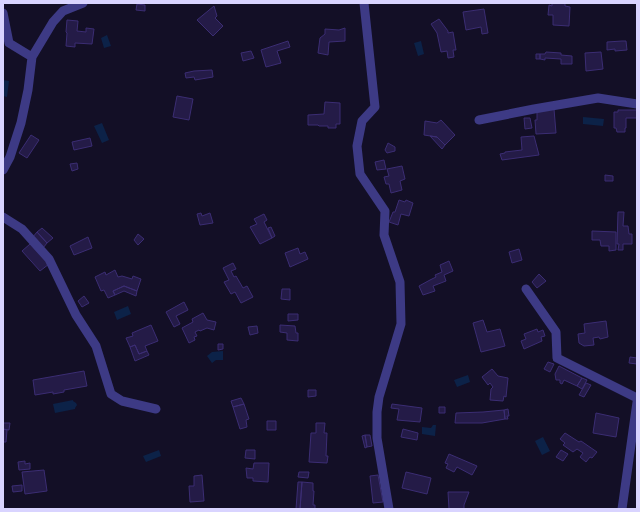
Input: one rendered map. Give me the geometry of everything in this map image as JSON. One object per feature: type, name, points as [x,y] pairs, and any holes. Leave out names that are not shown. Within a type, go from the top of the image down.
[{"type":"street","points":[[3,170],[10,157],[21,123],[28,90],[32,57],[53,22],[63,11],[82,3]]},
{"type":"street","points":[[364,3],[375,107],[362,121],[357,146],[360,174],[385,212],[384,235],[400,282],[402,324],[379,397],[376,412],[377,438],[389,509]]},
{"type":"street","points":[[3,14],[9,43],[32,57]]},
{"type":"street","points":[[479,120],[598,98],[637,104]]},
{"type":"street","points":[[3,217],[22,229],[49,259],[76,315],[96,346],[111,394],[122,401],[156,408]]},
{"type":"street","points":[[526,289],[556,332],[557,358],[637,398]]},
{"type":"street","points":[[622,509],[637,402]]},
{"type":"water","points":[[107,35],[111,46],[104,48],[101,38]]},
{"type":"water","points":[[421,41],[424,54],[418,56],[414,43]]},
{"type":"water","points":[[3,80],[9,81],[7,97],[3,96]]},
{"type":"water","points":[[583,117],[604,119],[603,126],[583,124]]},
{"type":"water","points":[[102,123],[109,140],[102,143],[94,126]]},
{"type":"water","points":[[128,306],[131,314],[117,320],[114,312]]},
{"type":"water","points":[[223,351],[223,360],[216,360],[212,363],[207,356],[212,352]]},
{"type":"water","points":[[468,375],[470,382],[457,387],[454,380]]},
{"type":"water","points":[[73,400],[77,405],[75,409],[55,413],[53,404]]},
{"type":"water","points":[[433,425],[436,425],[435,436],[422,434],[422,427],[431,428]]},
{"type":"water","points":[[543,437],[550,451],[542,455],[535,441]]},
{"type":"water","points":[[159,450],[161,456],[146,462],[143,456]]},
{"type":"building","points":[[552,3],[565,3],[565,6],[570,7],[569,26],[553,25],[553,15],[548,15],[549,5],[552,6]]},
{"type":"building","points":[[137,4],[145,5],[145,11],[136,10]]},
{"type":"building","points":[[214,6],[217,16],[215,18],[223,26],[213,36],[197,20]]},
{"type":"building","points":[[484,9],[488,33],[482,34],[481,27],[466,30],[463,12]]},
{"type":"building","points":[[439,19],[448,33],[453,32],[456,50],[453,50],[454,57],[448,58],[447,51],[441,52],[437,33],[431,24]]},
{"type":"building","points":[[67,20],[78,21],[77,31],[86,32],[86,28],[94,29],[92,44],[75,43],[75,47],[66,46]]},
{"type":"building","points":[[345,28],[345,41],[329,42],[328,55],[318,53],[320,38],[325,34],[325,29],[339,30]]},
{"type":"building","points":[[288,41],[290,47],[277,51],[281,63],[266,67],[261,50]]},
{"type":"building","points":[[626,41],[627,50],[607,50],[607,42]]},
{"type":"building","points":[[251,51],[254,58],[243,61],[241,53]]},
{"type":"building","points":[[546,52],[561,53],[561,55],[572,56],[572,64],[561,64],[561,59],[540,59],[540,54],[545,54]]},
{"type":"building","points":[[601,52],[603,69],[586,71],[585,53]]},
{"type":"building","points":[[536,54],[540,54],[540,59],[536,59]]},
{"type":"building","points":[[212,70],[213,77],[195,80],[194,77],[186,78],[185,73]]},
{"type":"building","points":[[177,96],[193,99],[189,120],[173,117]]},
{"type":"building","points":[[325,102],[340,103],[340,124],[336,124],[336,128],[308,125],[308,115],[324,114]]},
{"type":"building","points":[[554,109],[556,133],[536,134],[535,120],[537,120],[537,111]]},
{"type":"building","points":[[618,110],[637,110],[637,118],[626,118],[625,132],[617,132],[616,128],[614,128],[614,112],[618,112]]},
{"type":"building","points":[[524,118],[530,118],[532,128],[525,129]]},
{"type":"building","points":[[441,120],[455,135],[445,145],[437,137],[424,135],[425,121],[437,123]]},
{"type":"building","points":[[31,135],[39,140],[27,158],[19,153]]},
{"type":"building","points":[[430,136],[437,137],[445,145],[442,149]]},
{"type":"building","points":[[534,136],[539,155],[502,160],[500,154],[522,150],[521,137]]},
{"type":"building","points":[[90,138],[92,146],[74,150],[72,142]]},
{"type":"building","points":[[388,143],[395,147],[395,151],[387,153],[385,150]]},
{"type":"building","points":[[384,160],[386,169],[377,170],[375,162]]},
{"type":"building","points":[[77,163],[78,169],[72,171],[70,164]]},
{"type":"building","points":[[402,166],[405,179],[400,181],[402,190],[391,193],[389,184],[386,184],[384,177],[389,176],[387,169]]},
{"type":"building","points":[[605,175],[613,176],[613,181],[605,181]]},
{"type":"building","points":[[399,200],[405,202],[406,200],[413,203],[409,216],[401,214],[398,225],[389,222],[393,212],[395,212]]},
{"type":"building","points":[[618,212],[624,212],[623,226],[628,226],[629,234],[632,234],[632,244],[623,244],[623,250],[618,250],[619,244],[617,244]]},
{"type":"building","points":[[201,213],[202,216],[210,213],[213,223],[200,225],[197,214]]},
{"type":"building","points":[[264,214],[267,220],[264,222],[272,238],[260,244],[250,227],[257,224],[254,219]]},
{"type":"building","points":[[271,227],[275,236],[272,238],[268,228]]},
{"type":"building","points":[[42,228],[53,238],[47,243],[37,232]]},
{"type":"building","points":[[592,231],[616,232],[616,250],[609,251],[609,246],[601,246],[600,240],[592,240]]},
{"type":"building","points":[[37,232],[47,243],[43,248],[32,238]]},
{"type":"building","points":[[138,234],[144,239],[138,245],[134,240]]},
{"type":"building","points":[[88,237],[92,248],[74,255],[70,246]]},
{"type":"building","points":[[30,244],[49,264],[40,271],[22,251]]},
{"type":"building","points":[[298,248],[300,254],[305,252],[308,259],[290,267],[285,253]]},
{"type":"building","points":[[519,249],[522,260],[512,263],[509,252]]},
{"type":"building","points":[[449,261],[453,271],[444,275],[446,281],[433,286],[435,291],[423,295],[419,286],[442,272],[440,265]]},
{"type":"building","points":[[233,263],[236,269],[231,271],[234,277],[236,276],[243,288],[247,286],[253,297],[241,303],[235,292],[231,294],[224,282],[229,280],[223,268]]},
{"type":"building","points":[[115,270],[118,277],[122,276],[132,279],[133,276],[141,279],[137,291],[124,286],[113,291],[115,295],[108,298],[104,290],[101,291],[95,277],[105,272],[106,275]]},
{"type":"building","points":[[539,274],[546,281],[537,288],[532,282]]},
{"type":"building","points":[[124,286],[137,291],[136,296],[124,291],[115,295],[113,291]]},
{"type":"building","points":[[282,289],[290,289],[290,300],[281,299]]},
{"type":"building","points":[[84,296],[89,303],[82,307],[78,301]]},
{"type":"building","points":[[184,302],[188,310],[176,316],[180,324],[174,327],[166,312]]},
{"type":"building","points":[[203,313],[207,320],[216,322],[214,330],[207,328],[195,332],[197,336],[194,337],[195,340],[189,343],[182,328],[193,322],[192,319]]},
{"type":"building","points":[[288,314],[298,314],[298,320],[288,321]]},
{"type":"building","points":[[483,320],[487,332],[500,329],[505,346],[481,352],[473,323]]},
{"type":"building","points":[[606,321],[608,337],[600,339],[599,337],[593,338],[594,345],[584,346],[579,343],[578,334],[585,333],[584,324]]},
{"type":"building","points":[[151,325],[158,341],[145,346],[147,351],[139,354],[135,345],[130,347],[126,338],[133,336],[132,333]]},
{"type":"building","points":[[280,325],[295,326],[296,333],[298,333],[298,341],[287,340],[287,333],[280,332]]},
{"type":"building","points":[[257,326],[258,333],[250,335],[248,327]]},
{"type":"building","points":[[537,329],[538,332],[543,330],[545,336],[541,337],[542,341],[524,349],[521,341],[526,339],[524,334]]},
{"type":"building","points":[[218,344],[223,344],[223,349],[218,350]]},
{"type":"building","points":[[135,345],[139,354],[147,351],[149,355],[135,361],[130,347]]},
{"type":"building","points":[[630,357],[637,358],[637,364],[629,363]]},
{"type":"building","points":[[548,362],[554,364],[550,372],[544,369]]},
{"type":"building","points":[[559,366],[582,378],[577,386],[564,380],[562,384],[560,383],[560,380],[556,380],[555,374]]},
{"type":"building","points":[[492,369],[498,376],[508,378],[506,397],[504,396],[503,401],[490,400],[491,389],[493,387],[490,383],[488,385],[482,377]]},
{"type":"building","points":[[84,371],[87,386],[64,390],[64,392],[53,394],[53,392],[35,395],[33,380]]},
{"type":"building","points":[[582,378],[587,380],[582,389],[577,386]]},
{"type":"building","points":[[586,383],[591,385],[584,397],[579,395]]},
{"type":"building","points":[[308,390],[316,390],[316,396],[308,397]]},
{"type":"building","points":[[241,398],[244,404],[233,407],[231,401]]},
{"type":"building","points":[[244,404],[249,419],[246,420],[247,427],[240,429],[233,407]]},
{"type":"building","points":[[392,404],[422,408],[420,422],[397,420],[399,409],[391,408]]},
{"type":"building","points":[[439,407],[445,407],[445,413],[439,413]]},
{"type":"building","points":[[508,409],[509,416],[507,416],[508,419],[505,419],[504,410]]},
{"type":"building","points":[[504,410],[505,419],[482,423],[455,423],[456,413]]},
{"type":"building","points":[[596,413],[619,418],[616,437],[593,433]]},
{"type":"building","points":[[267,421],[276,421],[276,430],[267,430]]},
{"type":"building","points":[[3,423],[10,423],[9,430],[3,429]]},
{"type":"building","points":[[316,423],[325,423],[324,433],[327,433],[327,463],[309,462],[311,433],[316,433]]},
{"type":"building","points":[[3,429],[7,430],[6,442],[3,442]]},
{"type":"building","points":[[403,429],[418,433],[417,440],[401,437]]},
{"type":"building","points":[[565,433],[579,442],[581,441],[597,452],[586,462],[580,457],[583,453],[577,449],[573,452],[563,445],[565,443],[560,439]]},
{"type":"building","points":[[365,435],[367,447],[365,448],[362,436]]},
{"type":"building","points":[[365,435],[370,435],[372,446],[367,447]]},
{"type":"building","points":[[246,450],[255,450],[255,459],[245,458]]},
{"type":"building","points":[[561,450],[568,454],[563,461],[556,457]]},
{"type":"building","points":[[449,454],[477,466],[472,475],[457,467],[454,472],[446,468],[448,464],[445,463]]},
{"type":"building","points":[[25,461],[25,464],[30,463],[30,469],[19,470],[18,462]]},
{"type":"building","points":[[254,463],[269,463],[268,482],[253,481],[253,478],[247,478],[246,468],[253,469]]},
{"type":"building","points":[[44,470],[47,491],[25,494],[22,472]]},
{"type":"building","points":[[299,472],[309,472],[308,478],[298,477]]},
{"type":"building","points":[[406,472],[431,478],[427,494],[402,488]]},
{"type":"building","points":[[202,475],[204,501],[190,502],[189,486],[194,486],[194,476]]},
{"type":"building","points":[[378,475],[383,502],[373,503],[370,476]]},
{"type":"building","points":[[298,482],[302,482],[300,509],[296,509]]},
{"type":"building","points":[[302,482],[313,483],[313,505],[315,505],[315,509],[300,509]]},
{"type":"building","points":[[22,485],[22,491],[13,492],[12,486]]},
{"type":"building","points":[[448,492],[469,492],[464,509],[449,509]]}]
